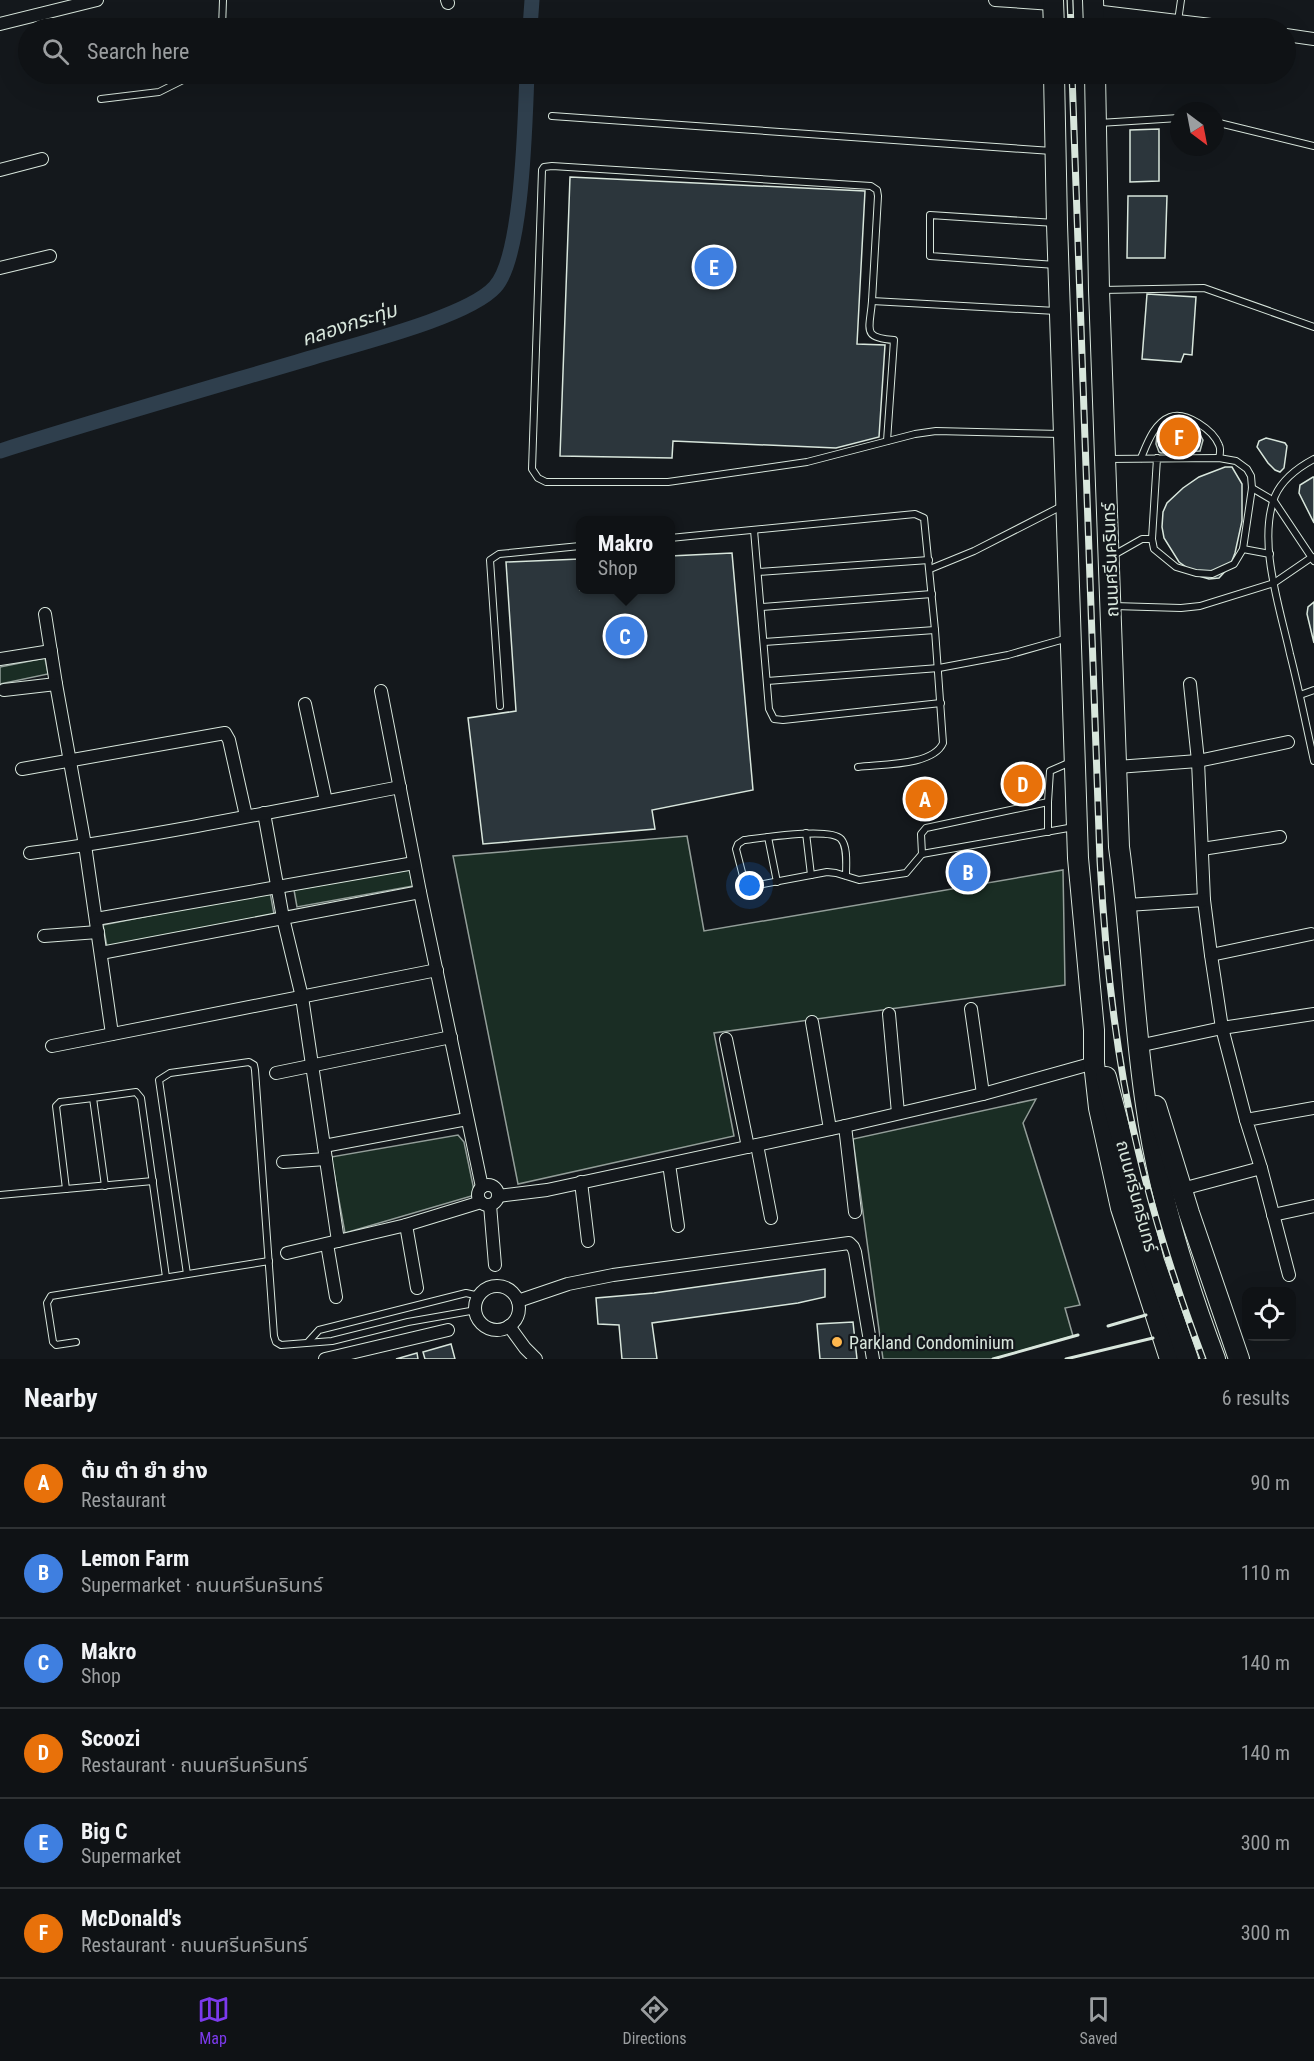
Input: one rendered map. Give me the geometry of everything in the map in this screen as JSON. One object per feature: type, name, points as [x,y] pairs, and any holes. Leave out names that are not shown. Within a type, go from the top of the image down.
[{"type":"main road","points":[[1053,2],[1054,18]]},
{"type":"main road","name":"ถนนศรีนครินทร์","points":[[1054,84],[1078,858],[1094,1030],[1094,1062],[1099,1108],[1121,1208],[1156,1320],[1181,1356]]},
{"type":"main road","name":"ถนนศรีนครินทร์","points":[[1095,84],[1099,290],[1119,847],[1127,904],[1138,1046],[1146,1106],[1177,1245],[1215,1359]]},
{"type":"main road","name":"ถนนศรีนครินทร์","points":[[1094,1030],[1140,1211],[1181,1356]]},
{"type":"main road","name":"ถนนศรีนครินทร์","points":[[1138,1046],[1182,1189],[1239,1359]]},
{"type":"street","points":[[24,18],[97,0]]},
{"type":"street","points":[[995,0],[1053,2]]},
{"type":"street","points":[[1094,13],[1146,18]]},
{"type":"street","points":[[0,24],[18,20]]},
{"type":"street","points":[[1296,36],[1314,39]]},
{"type":"street","points":[[0,170],[42,159]]},
{"type":"street","points":[[0,268],[50,256]]},
{"type":"street","points":[[45,614],[85,845],[112,1034]]},
{"type":"street","points":[[0,659],[51,651]]},
{"type":"street","points":[[4,690],[56,684]]},
{"type":"street","points":[[1190,684],[1198,761],[1204,900],[1222,1029],[1289,1275]]},
{"type":"street","points":[[381,691],[414,863],[482,1187],[478,1193],[490,1201]]},
{"type":"street","points":[[304,704],[326,801]]},
{"type":"street","points":[[22,769],[225,733],[229,740],[246,816]]},
{"type":"street","points":[[1117,767],[1198,761],[1288,742]]},
{"type":"street","points":[[30,853],[400,787]]},
{"type":"street","points":[[264,813],[283,918],[302,997],[325,1153],[336,1297]]},
{"type":"street","points":[[1202,849],[1280,837]]},
{"type":"street","points":[[44,936],[277,887],[414,863]]},
{"type":"street","points":[[101,953],[420,892]]},
{"type":"street","points":[[1127,904],[1204,900]]},
{"type":"street","points":[[1210,954],[1311,934]]},
{"type":"street","points":[[51,1046],[437,970]]},
{"type":"street","points":[[971,1010],[983,1094]]},
{"type":"street","points":[[889,1014],[898,1113]]},
{"type":"street","points":[[1138,1046],[1314,1014]]},
{"type":"street","points":[[812,1022],[830,1129]]},
{"type":"street","points":[[276,1073],[451,1037]]},
{"type":"street","points":[[726,1039],[771,1218]]},
{"type":"street","points":[[287,1253],[406,1225],[490,1201],[753,1146],[983,1094],[1094,1062]]},
{"type":"street","points":[[1246,1120],[1314,1108]]},
{"type":"street","points":[[283,1162],[467,1119]]},
{"type":"street","points":[[845,1126],[855,1212]]},
{"type":"street","points":[[669,1164],[678,1226]]},
{"type":"street","points":[[1182,1189],[1261,1168]]},
{"type":"street","points":[[580,1182],[588,1241]]},
{"type":"street","points":[[482,1187],[492,1186],[497,1190],[490,1201],[495,1265]]},
{"type":"street","points":[[1273,1215],[1314,1206]]},
{"type":"street","points":[[406,1225],[417,1288]]},
{"type":"street","points":[[518,1301],[568,1284],[613,1275],[849,1243],[854,1247],[873,1359]]},
{"type":"street","points":[[503,1287],[515,1295],[518,1301],[518,1315],[509,1326],[497,1330],[480,1322],[476,1303],[484,1291],[503,1287]]},
{"type":"street","points":[[509,1326],[536,1359]]},
{"type":"street","points":[[326,1359],[448,1330]]},
{"type":"lane","points":[[222,18],[223,0]]},
{"type":"lane","points":[[1178,18],[1180,0]]},
{"type":"lane","points":[[101,99],[159,92],[175,84]]},
{"type":"lane","points":[[552,117],[1056,151]]},
{"type":"lane","points":[[1096,123],[1170,119]]},
{"type":"lane","points":[[1224,124],[1314,146]]},
{"type":"lane","points":[[887,441],[894,340],[878,339],[871,334],[870,329],[878,196],[875,188],[544,167],[532,469],[538,478],[546,482],[668,482],[807,462],[936,431],[1065,434]]},
{"type":"lane","points":[[1057,224],[930,215],[930,256],[1059,265]]},
{"type":"lane","points":[[1099,290],[1204,288],[1314,327]]},
{"type":"lane","points":[[872,301],[1060,311]]},
{"type":"lane","points":[[1141,458],[1151,436],[1161,423],[1169,417],[1184,415],[1197,422],[1215,439],[1220,448],[1219,459]]},
{"type":"lane","points":[[1106,459],[1141,458],[1157,458],[1219,459],[1236,461],[1244,465],[1251,476],[1252,488],[1244,549],[1229,568],[1212,574],[1204,574],[1170,564],[1154,549],[1152,539],[1157,458]]},
{"type":"lane","points":[[1314,459],[1304,464],[1287,479],[1276,494],[1270,520],[1270,554],[1274,583],[1312,738],[1314,761]]},
{"type":"lane","points":[[1112,606],[1181,608],[1200,606],[1274,583],[1313,559],[1274,501],[1252,488]]},
{"type":"lane","points":[[930,569],[974,551],[1068,503]]},
{"type":"lane","points":[[675,538],[919,514],[925,522],[944,741],[938,751],[930,756],[916,760],[858,767]]},
{"type":"lane","points":[[754,530],[770,713],[777,720],[941,703]]},
{"type":"lane","points":[[1109,558],[1142,539],[1152,539]]},
{"type":"lane","points":[[500,706],[490,560],[499,554],[576,546]]},
{"type":"lane","points":[[1244,549],[1270,554]]},
{"type":"lane","points":[[758,572],[929,560]]},
{"type":"lane","points":[[761,607],[932,594]]},
{"type":"lane","points":[[764,642],[935,630]]},
{"type":"lane","points":[[767,681],[939,668],[1032,650],[1071,637]]},
{"type":"lane","points":[[1300,695],[1314,690]]},
{"type":"lane","points":[[1048,832],[1050,771],[1075,760]]},
{"type":"lane","points":[[922,854],[921,834],[926,828],[1048,802]]},
{"type":"lane","points":[[846,876],[844,845],[833,835],[806,833],[744,840],[738,844],[736,849],[744,880],[753,886],[828,872],[859,880],[906,873],[922,854],[1077,826]]},
{"type":"lane","points":[[806,833],[812,875]]},
{"type":"lane","points":[[768,837],[777,882]]},
{"type":"lane","points":[[188,1274],[159,1080],[170,1073],[243,1061],[252,1063],[255,1070],[274,1339],[281,1345],[332,1341],[408,1322],[476,1310]]},
{"type":"lane","points":[[66,1189],[56,1106],[60,1102],[133,1092],[140,1095],[166,1277]]},
{"type":"lane","points":[[93,1098],[105,1186]]},
{"type":"lane","points":[[0,1196],[153,1181]]},
{"type":"lane","points":[[76,1342],[56,1345],[53,1342],[47,1303],[51,1296],[268,1261]]},
{"type":"lane","points":[[309,1341],[319,1330],[466,1293],[475,1294],[484,1291]]},
{"type":"green space","points":[[45,658],[48,674],[0,684],[0,667]]},
{"type":"green space","points":[[687,836],[704,931],[1063,870],[1065,985],[714,1033],[734,1136],[518,1184],[453,856]]},
{"type":"green space","points":[[410,869],[413,886],[297,907],[294,890]]},
{"type":"green space","points":[[270,892],[274,914],[107,947],[103,925]]},
{"type":"green space","points":[[1036,1099],[1023,1123],[1080,1305],[1065,1308],[1073,1336],[993,1359],[883,1359],[853,1139]]},
{"type":"green space","points":[[458,1135],[464,1142],[475,1195],[345,1233],[331,1157]]},
{"type":"building","points":[[1159,129],[1159,181],[1130,182],[1130,130]]},
{"type":"building","points":[[570,177],[865,191],[857,344],[885,345],[879,437],[836,448],[673,441],[672,458],[560,456]]},
{"type":"building","points":[[1128,196],[1167,196],[1165,258],[1127,258]]},
{"type":"building","points":[[1147,294],[1196,297],[1192,355],[1184,354],[1181,362],[1142,359]]},
{"type":"building","points":[[1170,422],[1183,422],[1197,429],[1203,440],[1200,451],[1159,452],[1156,444],[1157,435]]},
{"type":"building","points":[[1266,438],[1285,443],[1287,446],[1284,468],[1280,472],[1268,463],[1257,447],[1259,441]]},
{"type":"building","points":[[1225,467],[1232,467],[1242,484],[1242,521],[1230,566],[1219,578],[1209,579],[1199,576],[1179,562],[1164,538],[1163,512],[1167,503],[1183,488],[1199,477]]},
{"type":"building","points":[[1313,477],[1314,523],[1299,493],[1300,485]]},
{"type":"building","points":[[732,553],[753,790],[652,810],[655,829],[483,844],[468,718],[516,711],[506,562],[576,559],[576,594],[675,594],[675,556]]},
{"type":"building","points":[[1314,602],[1314,643],[1307,614],[1308,607]]},
{"type":"building","points":[[825,1269],[825,1297],[798,1303],[652,1323],[657,1359],[622,1359],[619,1325],[598,1324],[596,1298],[654,1293]]},
{"type":"building","name":"Parkland Condominium","points":[[853,1322],[857,1359],[820,1359],[817,1324]]},
{"type":"building","points":[[451,1344],[455,1359],[425,1359],[423,1352]]},
{"type":"building","points":[[417,1353],[418,1359],[396,1359]]},
{"type":"waterway","name":"คลองกระทุ่ม","points":[[531,18],[532,0]]},
{"type":"waterway","name":"คลองกระทุ่ม","points":[[0,451],[383,337],[437,319],[481,298],[495,287],[504,271],[512,247],[521,186],[526,84]]},
{"type":"railway","points":[[1070,0],[1071,18]]},
{"type":"railway","points":[[1072,84],[1100,861],[1109,972],[1124,1083],[1139,1153],[1168,1257],[1203,1359]]},
{"type":"wall","points":[[1108,1326],[1146,1315]]},
{"type":"wall","points":[[993,1359],[1078,1335]]},
{"type":"wall","points":[[1066,1359],[1153,1338]]},
{"type":"place","name":"Big C","points":[[714,267]]},
{"type":"place","name":"McDonald's","points":[[1179,437]]},
{"type":"place","name":"Makro","points":[[625,636]]},
{"type":"place","name":"Scoozi","points":[[1023,784]]},
{"type":"place","name":"ต้ม ตำ ยำ ย่าง","points":[[925,799]]},
{"type":"place","name":"Lemon Farm","points":[[968,872]]},
{"type":"place","name":"Parkland Condominium","points":[[837,1342]]}]
